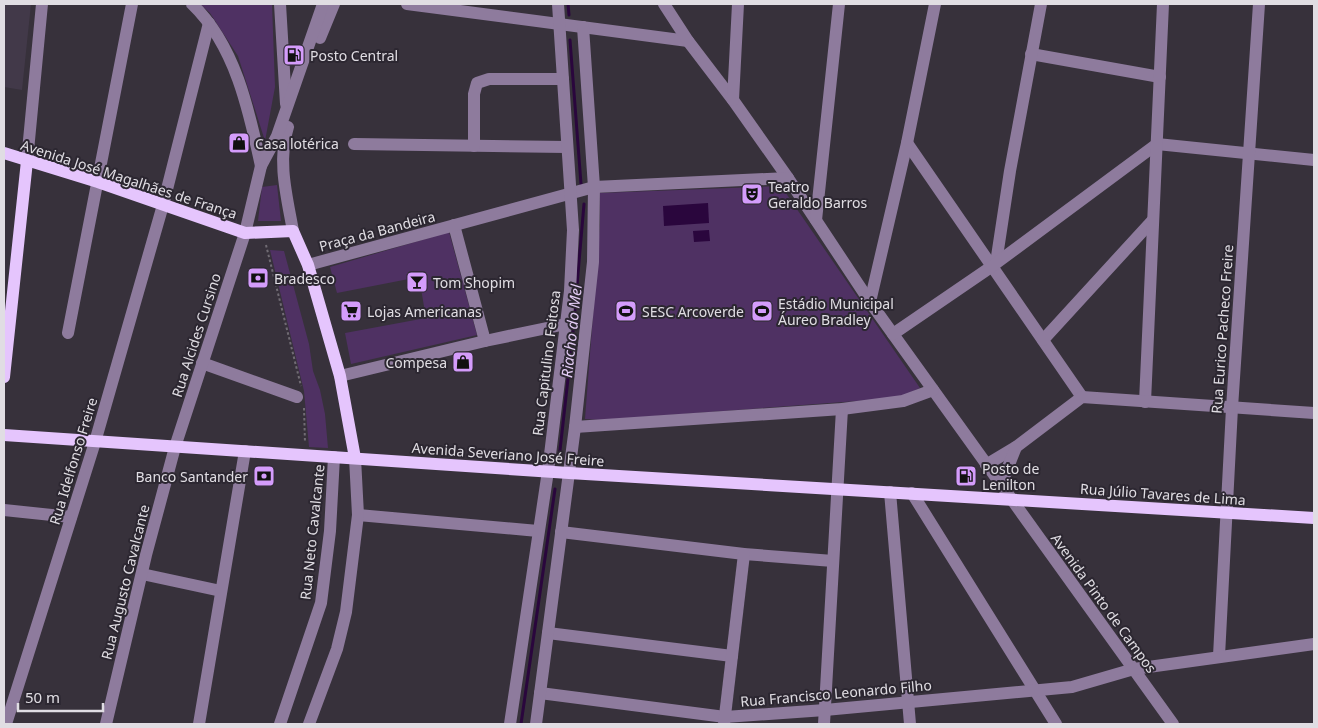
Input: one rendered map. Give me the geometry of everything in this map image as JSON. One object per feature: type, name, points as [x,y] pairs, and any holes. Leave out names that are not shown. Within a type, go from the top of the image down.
[{"type":"main road","name":"Avenida José Magalhães de França","points":[[4,153],[98,182],[245,232],[294,231]]},
{"type":"main road","points":[[4,377],[27,161]]},
{"type":"main road","name":"Praça da Bandeira","points":[[294,231],[308,265],[340,376],[356,458]]},
{"type":"main road","name":"Avenida Severiano José Freire","points":[[4,435],[569,473],[1011,499]]},
{"type":"main road","name":"Rua Júlio Tavares de Lima","points":[[1011,499],[1314,518]]},
{"type":"street","points":[[27,161],[42,4]]},
{"type":"street","points":[[68,333],[132,4]]},
{"type":"street","points":[[192,4],[209,23],[229,57],[244,95],[262,166]]},
{"type":"street","points":[[280,4],[286,110]]},
{"type":"street","name":"Rua Alcides Cursino","points":[[175,447],[245,232],[262,166],[277,136],[323,4]]},
{"type":"street","name":"Praça da Bandeira","points":[[294,231],[283,163],[284,140],[307,72],[334,4]]},
{"type":"street","points":[[407,4],[688,41]]},
{"type":"street","name":"Rua Capitulino Feitosa","points":[[510,724],[548,471],[566,324],[573,247],[558,4]]},
{"type":"street","name":"Avenida Pinto de Campos","points":[[664,4],[688,41],[733,100],[788,178],[870,302],[1173,724]]},
{"type":"street","points":[[733,100],[738,4]]},
{"type":"street","points":[[816,220],[839,4]]},
{"type":"street","points":[[870,302],[907,143],[935,4]]},
{"type":"street","points":[[993,264],[1030,54],[1041,4]]},
{"type":"street","points":[[1145,402],[1163,4]]},
{"type":"street","name":"Rua Eurico Pacheco Freire","points":[[1219,656],[1232,408],[1259,4]]},
{"type":"street","name":"Rua Idelfonso Freire","points":[[6,724],[95,442],[163,205],[209,23]]},
{"type":"street","points":[[536,724],[575,427],[593,262],[594,187],[582,27]]},
{"type":"street","points":[[1030,54],[1160,77]]},
{"type":"street","points":[[474,146],[474,94],[477,83],[489,79],[563,79]]},
{"type":"street","points":[[907,143],[993,264],[1082,396]]},
{"type":"street","points":[[354,144],[567,148]]},
{"type":"street","points":[[894,334],[1157,144],[1314,160]]},
{"type":"street","points":[[454,225],[594,187],[788,178]]},
{"type":"street","points":[[1043,340],[1152,221]]},
{"type":"street","name":"Praça da Bandeira","points":[[308,265],[454,225],[484,341]]},
{"type":"street","points":[[340,376],[484,341],[566,324]]},
{"type":"street","points":[[202,363],[301,398]]},
{"type":"street","points":[[575,427],[842,409],[903,401],[933,390]]},
{"type":"street","points":[[986,465],[1016,447],[1082,396],[1314,413]]},
{"type":"street","points":[[824,724],[842,409]]},
{"type":"street","name":"Rua Augusto Cavalcante","points":[[106,724],[175,447]]},
{"type":"street","points":[[1002,485],[1016,447]]},
{"type":"street","points":[[199,724],[245,451]]},
{"type":"street","name":"Rua Neto Cavalcante","points":[[280,724],[321,603],[330,531],[334,457]]},
{"type":"street","points":[[309,724],[337,649],[346,612],[358,514],[356,458]]},
{"type":"street","points":[[890,492],[910,724]]},
{"type":"street","points":[[912,494],[1056,724]]},
{"type":"street","points":[[4,510],[71,517]]},
{"type":"street","points":[[358,514],[538,531]]},
{"type":"street","points":[[562,532],[744,554],[833,561]]},
{"type":"street","points":[[725,721],[744,554]]},
{"type":"street","points":[[142,574],[222,591]]},
{"type":"street","points":[[548,633],[732,656]]},
{"type":"street","name":"Rua Francisco Leonardo Filho","points":[[540,693],[725,721],[1072,687],[1134,669],[1314,644]]},
{"type":"path","points":[[263,232],[301,398],[304,455]]},
{"type":"shaded area","points":[[4,4],[31,4],[22,90],[4,87]]},
{"type":"shaded area","points":[[200,4],[272,4],[275,87],[265,141],[238,56],[210,13]]},
{"type":"shaded area","points":[[277,185],[281,221],[258,221],[262,187]]},
{"type":"shaded area","points":[[781,186],[920,388],[898,398],[602,420],[585,419],[600,224],[600,193]]},
{"type":"shaded area","points":[[708,203],[709,223],[664,226],[663,206]]},
{"type":"shaded area","points":[[709,230],[710,241],[694,242],[693,231]]},
{"type":"shaded area","points":[[449,232],[477,335],[351,364],[345,333],[426,318],[419,277],[337,293],[330,267]]},
{"type":"shaded area","points":[[270,250],[284,251],[309,344],[313,371],[320,390],[325,414],[328,448],[309,447],[304,391]]},
{"type":"waterway","name":"Riacho do Mel","points":[[568,4],[569,15]]},
{"type":"waterway","name":"Riacho do Mel","points":[[570,40],[581,184]]},
{"type":"waterway","name":"Riacho do Mel","points":[[559,459],[572,343],[584,204]]},
{"type":"waterway","name":"Riacho do Mel","points":[[521,724],[555,489]]},
{"type":"place","name":"Posto Central","points":[[294,55]]},
{"type":"place","name":"Casa lotérica","points":[[239,143]]},
{"type":"place","name":"Teatro Geraldo Barros","points":[[752,194]]},
{"type":"place","name":"Bradesco","points":[[258,278]]},
{"type":"place","name":"Tom Shopim","points":[[417,282]]},
{"type":"place","name":"Lojas Americanas","points":[[351,311]]},
{"type":"place","name":"SESC Arcoverde","points":[[626,311]]},
{"type":"place","name":"Estádio Municipal Áureo Bradley","points":[[762,311]]},
{"type":"place","name":"Compesa","points":[[463,362]]},
{"type":"place","name":"Banco Santander","points":[[264,476]]},
{"type":"place","name":"Posto de Lenilton","points":[[966,476]]}]
